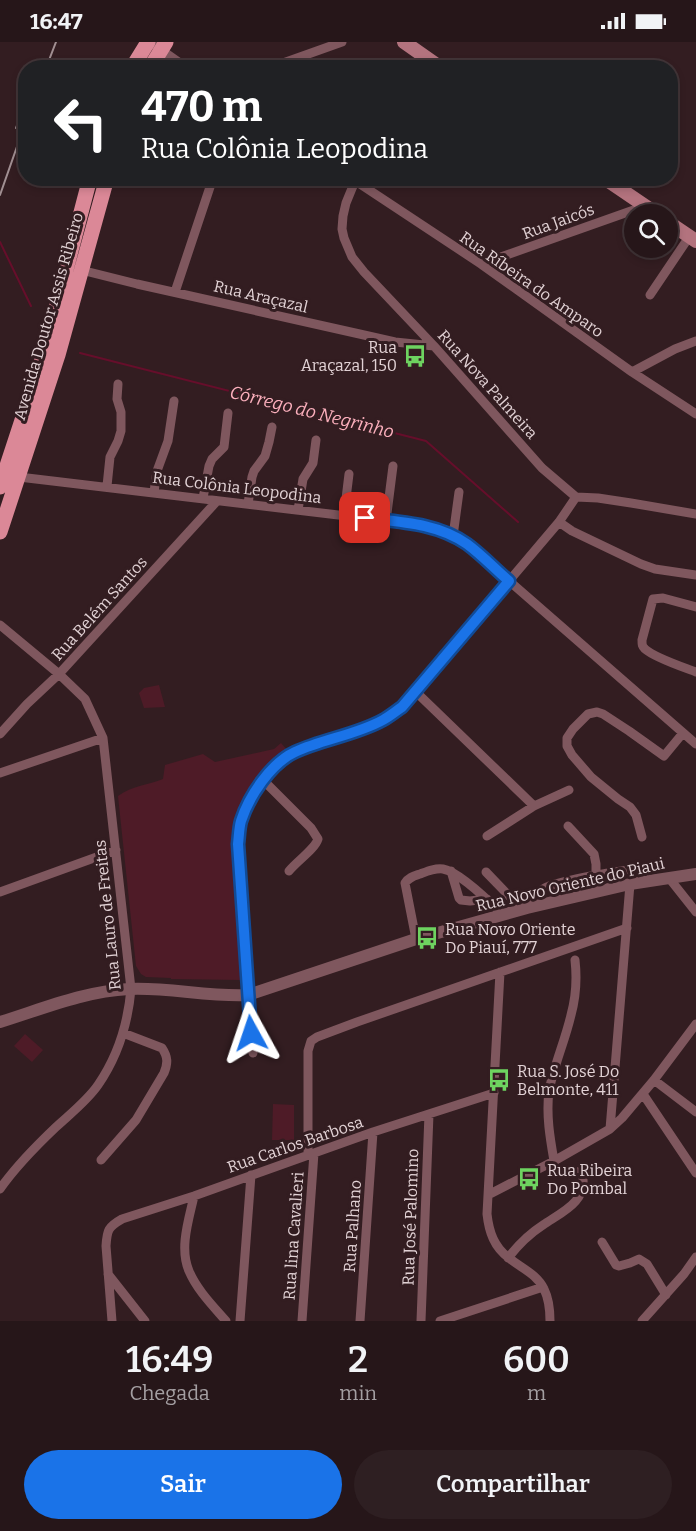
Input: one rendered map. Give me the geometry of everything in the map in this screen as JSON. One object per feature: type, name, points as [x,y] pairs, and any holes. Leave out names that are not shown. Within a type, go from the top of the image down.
[{"type":"main road","points":[[404,42],[430,60]]},
{"type":"main road","points":[[140,60],[156,44]]},
{"type":"main road","points":[[152,60],[156,44]]},
{"type":"main road","name":"Avenida Doutor Assis Ribeiro","points":[[0,487],[45,350],[88,186]]},
{"type":"main road","name":"Avenida Doutor Assis Ribeiro","points":[[0,532],[58,355],[105,186]]},
{"type":"main road","points":[[616,186],[642,204]]},
{"type":"main road","points":[[678,229],[693,239]]},
{"type":"street","points":[[291,60],[342,42]]},
{"type":"street","points":[[156,44],[177,60]]},
{"type":"street","points":[[175,292],[210,186]]},
{"type":"street","name":"Rua Nova Palmeira","points":[[351,186],[342,229],[352,257],[542,468],[576,497]]},
{"type":"street","name":"Rua Ríbeira do Amparo","points":[[362,186],[481,264],[632,372],[696,414]]},
{"type":"street","name":"Rua Jaicós","points":[[481,264],[624,213]]},
{"type":"street","points":[[650,296],[693,239]]},
{"type":"street","name":"Rua Araçazal","points":[[81,270],[375,338],[434,346]]},
{"type":"street","points":[[632,372],[675,349],[696,341]]},
{"type":"street","points":[[107,486],[111,457],[121,431],[121,412],[117,399],[118,384]]},
{"type":"street","points":[[154,492],[157,471],[168,441],[174,401]]},
{"type":"street","points":[[203,498],[212,459],[225,447],[228,413]]},
{"type":"street","points":[[248,504],[252,477],[265,456],[272,427]]},
{"type":"street","points":[[298,510],[303,479],[313,463],[316,440]]},
{"type":"street","points":[[386,521],[393,466]]},
{"type":"street","points":[[344,515],[349,474]]},
{"type":"street","name":"Rua Colônia Leopodina","points":[[19,477],[344,515],[433,528],[468,545],[696,744]]},
{"type":"street","points":[[453,536],[459,492]]},
{"type":"street","points":[[253,1053],[238,844],[241,821],[263,780],[293,753],[352,733],[382,720],[402,707],[559,522],[576,497],[631,502],[696,514]]},
{"type":"street","name":"Rua Belém Santos","points":[[0,734],[59,674],[217,501]]},
{"type":"street","points":[[559,522],[572,531],[641,564],[655,569],[696,574]]},
{"type":"street","points":[[696,607],[663,598],[653,599],[642,644],[653,654],[696,672]]},
{"type":"street","name":"Rua Lauro de Freitas","points":[[0,625],[85,699],[103,738],[130,989],[123,1034],[98,1085],[35,1148],[0,1189]]},
{"type":"street","points":[[416,692],[534,806]]},
{"type":"street","points":[[642,837],[636,815],[630,807],[591,777],[567,746],[567,738],[588,714],[597,712],[621,725],[664,756],[683,733]]},
{"type":"street","points":[[0,773],[103,738]]},
{"type":"street","points":[[263,780],[311,828],[318,839],[315,846],[289,871]]},
{"type":"street","points":[[487,836],[534,806],[569,790]]},
{"type":"street","points":[[568,826],[594,854],[596,876]]},
{"type":"street","points":[[0,892],[116,850]]},
{"type":"street","points":[[416,939],[405,883],[413,876],[435,869],[451,871],[487,899],[503,915]]},
{"type":"street","points":[[486,872],[518,903],[527,901],[548,886],[620,871],[637,869],[645,874],[649,881]]},
{"type":"street","points":[[451,871],[460,900],[487,899]]},
{"type":"street","name":"Rua Novo Oriente do Piaui","points":[[0,1022],[106,991],[130,989],[227,996],[248,995],[416,939],[503,915],[630,884],[696,874]]},
{"type":"street","points":[[669,878],[696,912]]},
{"type":"street","points":[[610,1129],[630,884]]},
{"type":"street","points":[[550,1321],[550,1307],[543,1287],[523,1266],[508,1258],[494,1241],[488,1229],[500,972],[627,928]]},
{"type":"street","points":[[554,1161],[548,1116],[549,1092],[556,1061],[572,1014],[575,993],[575,960]]},
{"type":"street","name":"Rua lina Cavalieri","points":[[302,1321],[311,1154],[308,1051],[311,1041],[316,1037],[500,972]]},
{"type":"street","points":[[488,1195],[610,1129],[643,1094],[696,1024]]},
{"type":"street","points":[[101,1160],[136,1120],[167,1065],[162,1048],[123,1034]]},
{"type":"street","points":[[654,1080],[696,1112]]},
{"type":"street","name":"Rua Carlos Barbosa","points":[[108,1274],[107,1235],[109,1228],[122,1219],[194,1196],[373,1132],[494,1093]]},
{"type":"street","points":[[643,1094],[696,1173]]},
{"type":"street","name":"Rua José Palomino","points":[[421,1321],[429,1114]]},
{"type":"street","name":"Rua Palhano","points":[[360,1321],[373,1132]]},
{"type":"street","points":[[508,1258],[515,1248],[530,1235],[576,1202],[583,1188],[584,1179],[582,1173],[573,1171]]},
{"type":"street","points":[[240,1321],[250,1175]]},
{"type":"street","points":[[194,1196],[186,1230],[188,1271],[200,1290],[226,1321]]},
{"type":"street","points":[[602,1242],[618,1266],[639,1259],[645,1262],[666,1295]]},
{"type":"street","points":[[642,1321],[696,1257]]},
{"type":"street","points":[[108,1274],[112,1321]]},
{"type":"street","points":[[108,1274],[145,1321]]},
{"type":"street","points":[[440,1321],[543,1287]]},
{"type":"shaded area","points":[[159,685],[165,707],[144,708],[139,693],[144,688]]},
{"type":"shaded area","points":[[281,743],[288,751],[250,790],[236,824],[236,917],[242,980],[146,977],[136,966],[118,796],[134,788],[163,779],[165,765],[203,754],[215,762],[274,749]]},
{"type":"shaded area","points":[[25,1034],[43,1050],[32,1062],[14,1046]]},
{"type":"shaded area","points":[[273,1104],[294,1105],[294,1140],[272,1140]]},
{"type":"waterway","name":"Córrego do Negrinho","points":[[0,242],[31,306]]},
{"type":"waterway","name":"Córrego do Negrinho","points":[[80,353],[426,441],[518,522]]},
{"type":"railway","points":[[49,60],[56,42]]},
{"type":"railway","points":[[16,128],[18,123]]},
{"type":"railway","points":[[0,195],[18,144]]},
{"type":"place","name":"Rua Araçazal, 150","points":[[415,356]]},
{"type":"place","name":"Rua Novo Oriente Do Piauí, 777","points":[[427,938]]},
{"type":"place","name":"Rua S. José Do Belmonte, 411","points":[[499,1080]]},
{"type":"place","name":"Rua Ribeira Do Pombal","points":[[529,1179]]},
{"type":"route","points":[[251,1033],[238,844],[241,821],[250,801],[263,780],[293,753],[352,733],[382,720],[402,707],[509,581],[468,545],[453,536],[414,524],[365,518]]}]
